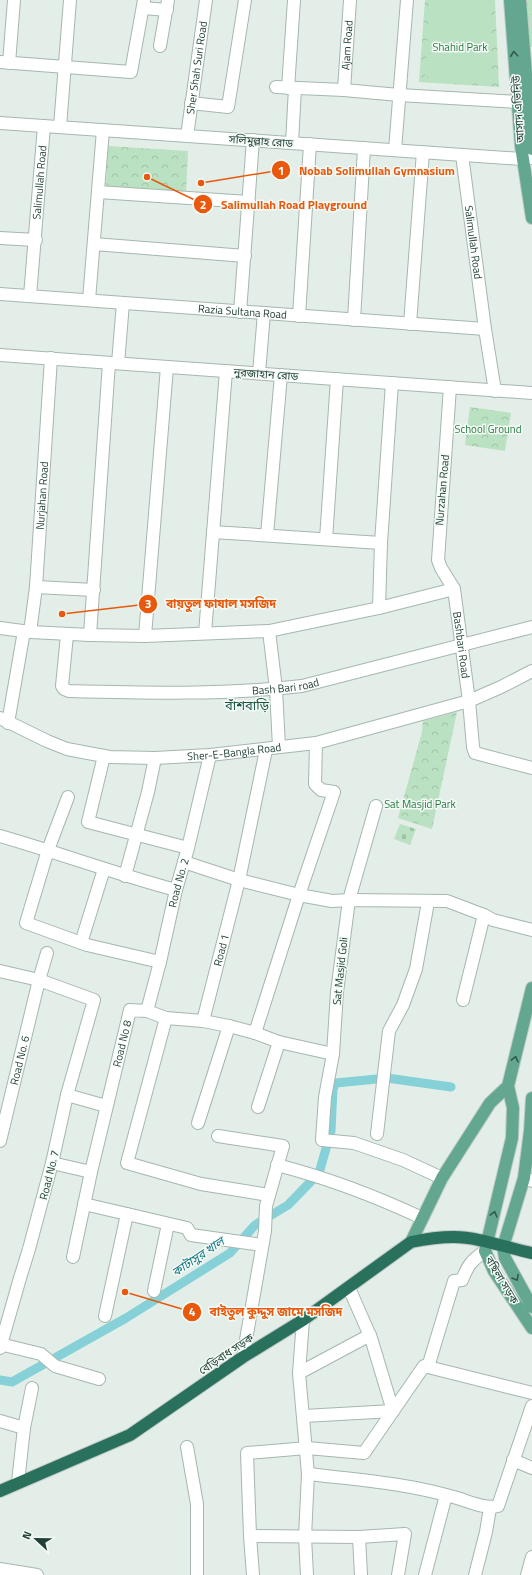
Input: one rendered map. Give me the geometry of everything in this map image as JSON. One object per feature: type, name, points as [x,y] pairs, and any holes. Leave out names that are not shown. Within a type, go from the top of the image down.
[{"type":"highway","name":"বেড়িবাধ সড়ক","points":[[0,1491],[130,1435],[243,1357],[303,1320],[411,1242],[432,1238],[455,1237],[486,1247],[503,1247],[532,1253]]},
{"type":"main road","name":"আসাদ এভিনিউ","points":[[510,0],[518,102],[527,159],[532,218]]},
{"type":"main road","name":"আসাদ এভিনিউ","points":[[520,0],[528,54],[532,149]]},
{"type":"main road","points":[[486,1247],[512,1138],[513,1108],[508,1086],[532,988]]},
{"type":"main road","points":[[411,1242],[442,1178],[490,1103],[508,1086]]},
{"type":"main road","points":[[503,1247],[528,1180],[532,1098]]},
{"type":"main road","name":"বছিলা সড়ক","points":[[486,1247],[494,1272],[532,1328]]},
{"type":"main road","name":"বছিলা সড়ক","points":[[503,1247],[505,1258],[532,1307]]},
{"type":"street","points":[[14,0],[5,63],[131,72],[144,4],[167,5],[160,46]]},
{"type":"street","points":[[60,127],[70,0]]},
{"type":"street","name":"Sher Shah Suri Road","points":[[187,136],[206,0]]},
{"type":"street","points":[[191,103],[228,107],[245,0]]},
{"type":"street","points":[[292,143],[287,88],[294,0]]},
{"type":"street","name":"Ajam Road","points":[[344,90],[350,0]]},
{"type":"street","points":[[395,150],[407,0]]},
{"type":"street","points":[[287,88],[344,90],[399,95],[518,102]]},
{"type":"street","name":"সলিমুল্লাহ রোড","points":[[0,123],[527,159]]},
{"type":"street","name":"Salimullah Road","points":[[30,296],[36,240],[44,126]]},
{"type":"street","points":[[89,300],[103,130]]},
{"type":"street","points":[[240,312],[253,140]]},
{"type":"street","points":[[299,316],[310,144]]},
{"type":"street","points":[[354,320],[364,148]]},
{"type":"street","points":[[410,324],[423,152]]},
{"type":"street","name":"Salimullah Road","points":[[462,155],[485,329],[495,390]]},
{"type":"street","points":[[98,192],[249,202]]},
{"type":"street","points":[[0,238],[36,240]]},
{"type":"street","points":[[94,244],[245,256]]},
{"type":"street","name":"Razia Sultana Road","points":[[0,294],[485,329]]},
{"type":"street","points":[[90,635],[113,363],[123,303]]},
{"type":"street","points":[[260,374],[264,313]]},
{"type":"street","name":"নুরজাহান রোড","points":[[0,355],[532,393]]},
{"type":"street","name":"Nurjahan Road","points":[[4,721],[27,631],[36,587],[51,358]]},
{"type":"street","points":[[144,636],[167,367]]},
{"type":"street","points":[[205,633],[226,371]]},
{"type":"street","points":[[267,536],[281,375]]},
{"type":"street","points":[[326,539],[337,379]]},
{"type":"street","points":[[379,608],[381,543],[392,383]]},
{"type":"street","name":"Nurzahan Road","points":[[450,387],[437,552],[441,568],[454,588]]},
{"type":"street","points":[[213,532],[381,543]]},
{"type":"street","points":[[36,587],[94,590]]},
{"type":"street","points":[[0,628],[67,635],[144,636],[269,631],[379,608],[454,588]]},
{"type":"street","name":"Bashbari Road","points":[[454,588],[469,701],[473,747],[475,753],[532,768]]},
{"type":"street","name":"Bash Bari road","points":[[67,635],[62,686],[64,689],[69,691],[172,694],[276,689],[302,686],[532,627]]},
{"type":"street","points":[[269,631],[276,689],[280,747]]},
{"type":"street","name":"Sher-E-Bangla Road","points":[[4,721],[67,749],[104,756],[155,758],[266,750],[316,743],[469,701],[532,671]]},
{"type":"street","points":[[255,1033],[298,895],[334,792],[321,790],[315,784],[316,743]]},
{"type":"street","name":"Road 1","points":[[203,1021],[239,880],[266,750]]},
{"type":"street","name":"Road No. 2","points":[[147,1011],[210,755]]},
{"type":"street","points":[[104,756],[88,822],[188,848]]},
{"type":"street","points":[[125,876],[148,792],[155,758]]},
{"type":"street","points":[[68,796],[48,850],[26,924],[81,943],[160,962]]},
{"type":"street","name":"Sat Masjid Goli","points":[[376,806],[349,900],[337,992],[333,1054],[325,1097],[322,1140],[354,1143],[381,1154],[384,1153],[442,1178]]},
{"type":"street","points":[[1,838],[48,850],[125,876],[176,890]]},
{"type":"street","points":[[184,862],[239,880],[298,895],[332,901],[446,901],[484,915],[493,920],[532,930]]},
{"type":"street","points":[[81,943],[104,869]]},
{"type":"street","points":[[377,1134],[382,1094],[382,1079],[389,1031],[403,1005],[416,969],[428,902]]},
{"type":"street","points":[[463,1000],[484,915]]},
{"type":"street","name":"Road No. 6","points":[[0,1141],[39,980],[47,953]]},
{"type":"street","points":[[0,971],[39,980]]},
{"type":"street","name":"Road No. 7","points":[[0,1346],[29,1249],[52,1162],[67,1095],[94,1000],[39,980]]},
{"type":"street","name":"Road No 8","points":[[73,1257],[106,1106],[130,1010],[147,1011],[166,1018],[203,1021],[229,1026],[255,1033],[279,1042],[333,1054]]},
{"type":"street","points":[[166,1018],[127,1164],[268,1201]]},
{"type":"street","points":[[198,1123],[229,1026]]},
{"type":"street","points":[[258,1107],[279,1042]]},
{"type":"street","points":[[67,1095],[106,1106]]},
{"type":"street","points":[[218,1136],[283,1146],[268,1201],[265,1231],[243,1357]]},
{"type":"street","points":[[52,1162],[91,1172]]},
{"type":"street","points":[[277,1165],[320,1176],[376,1197],[422,1218]]},
{"type":"street","points":[[84,1204],[187,1228],[191,1235],[262,1245]]},
{"type":"street","points":[[105,1316],[127,1214]]},
{"type":"street","points":[[154,1292],[168,1224]]},
{"type":"street","points":[[428,1367],[454,1281],[462,1280],[467,1266],[486,1247]]},
{"type":"street","points":[[349,1288],[370,1336],[392,1411]]},
{"type":"street","points":[[303,1320],[298,1373],[307,1448],[308,1474],[305,1537],[307,1575]]},
{"type":"street","points":[[298,1373],[370,1336]]},
{"type":"street","points":[[0,1346],[41,1354],[55,1366],[98,1379]]},
{"type":"street","points":[[253,1575],[247,1453],[307,1448],[364,1453],[424,1366],[532,1393]]},
{"type":"street","points":[[18,1482],[24,1428],[32,1388]]},
{"type":"street","points":[[308,1474],[403,1485],[446,1495],[490,1508],[498,1506],[532,1406]]},
{"type":"street","points":[[304,1416],[392,1411]]},
{"type":"street","points":[[0,1421],[24,1428]]},
{"type":"street","points":[[187,1447],[197,1504],[197,1575]]},
{"type":"street","points":[[513,1460],[532,1468]]},
{"type":"street","points":[[425,1575],[446,1495]]},
{"type":"street","points":[[475,1575],[486,1532],[490,1508]]},
{"type":"street","points":[[250,1536],[359,1538],[405,1534],[398,1575]]},
{"type":"street","points":[[359,1538],[361,1575]]},
{"type":"street","points":[[527,1575],[531,1562]]},
{"type":"street","points":[[0,1569],[37,1575]]},
{"type":"green space","name":"Shahid Park","points":[[425,0],[495,0],[499,87],[419,82]]},
{"type":"green space","name":"Shahid Park","points":[[430,0],[490,0],[491,80],[425,77]]},
{"type":"green space","points":[[527,0],[532,0],[532,47],[529,47]]},
{"type":"green space","points":[[108,146],[188,151],[186,193],[106,188]]},
{"type":"green space","name":"School Ground","points":[[470,407],[511,413],[505,451],[465,445]]},
{"type":"green space","name":"Sat Masjid Park","points":[[457,712],[432,829],[398,818],[422,732],[423,721]]},
{"type":"green space","points":[[400,824],[416,829],[410,845],[394,839]]},
{"type":"waterway","name":"কাটাসুর খাল","points":[[0,1380],[12,1382],[126,1318],[230,1253],[255,1225],[288,1205],[319,1173],[331,1131],[333,1089],[336,1083],[387,1078],[451,1087]]},
{"type":"place","name":"Salimullah Road Playground","points":[[147,177]]},
{"type":"place","name":"Nobab Solimullah Gymnasium","points":[[201,183]]},
{"type":"place","name":"বায়তুল ফাযাল মসজিদ","points":[[62,614]]},
{"type":"place","name":"বাইতুল কুদ্দুস জামে মসজিদ","points":[[125,1292]]},
{"type":"district","name":"বাঁশবাড়ি","points":[[247,705]]}]
